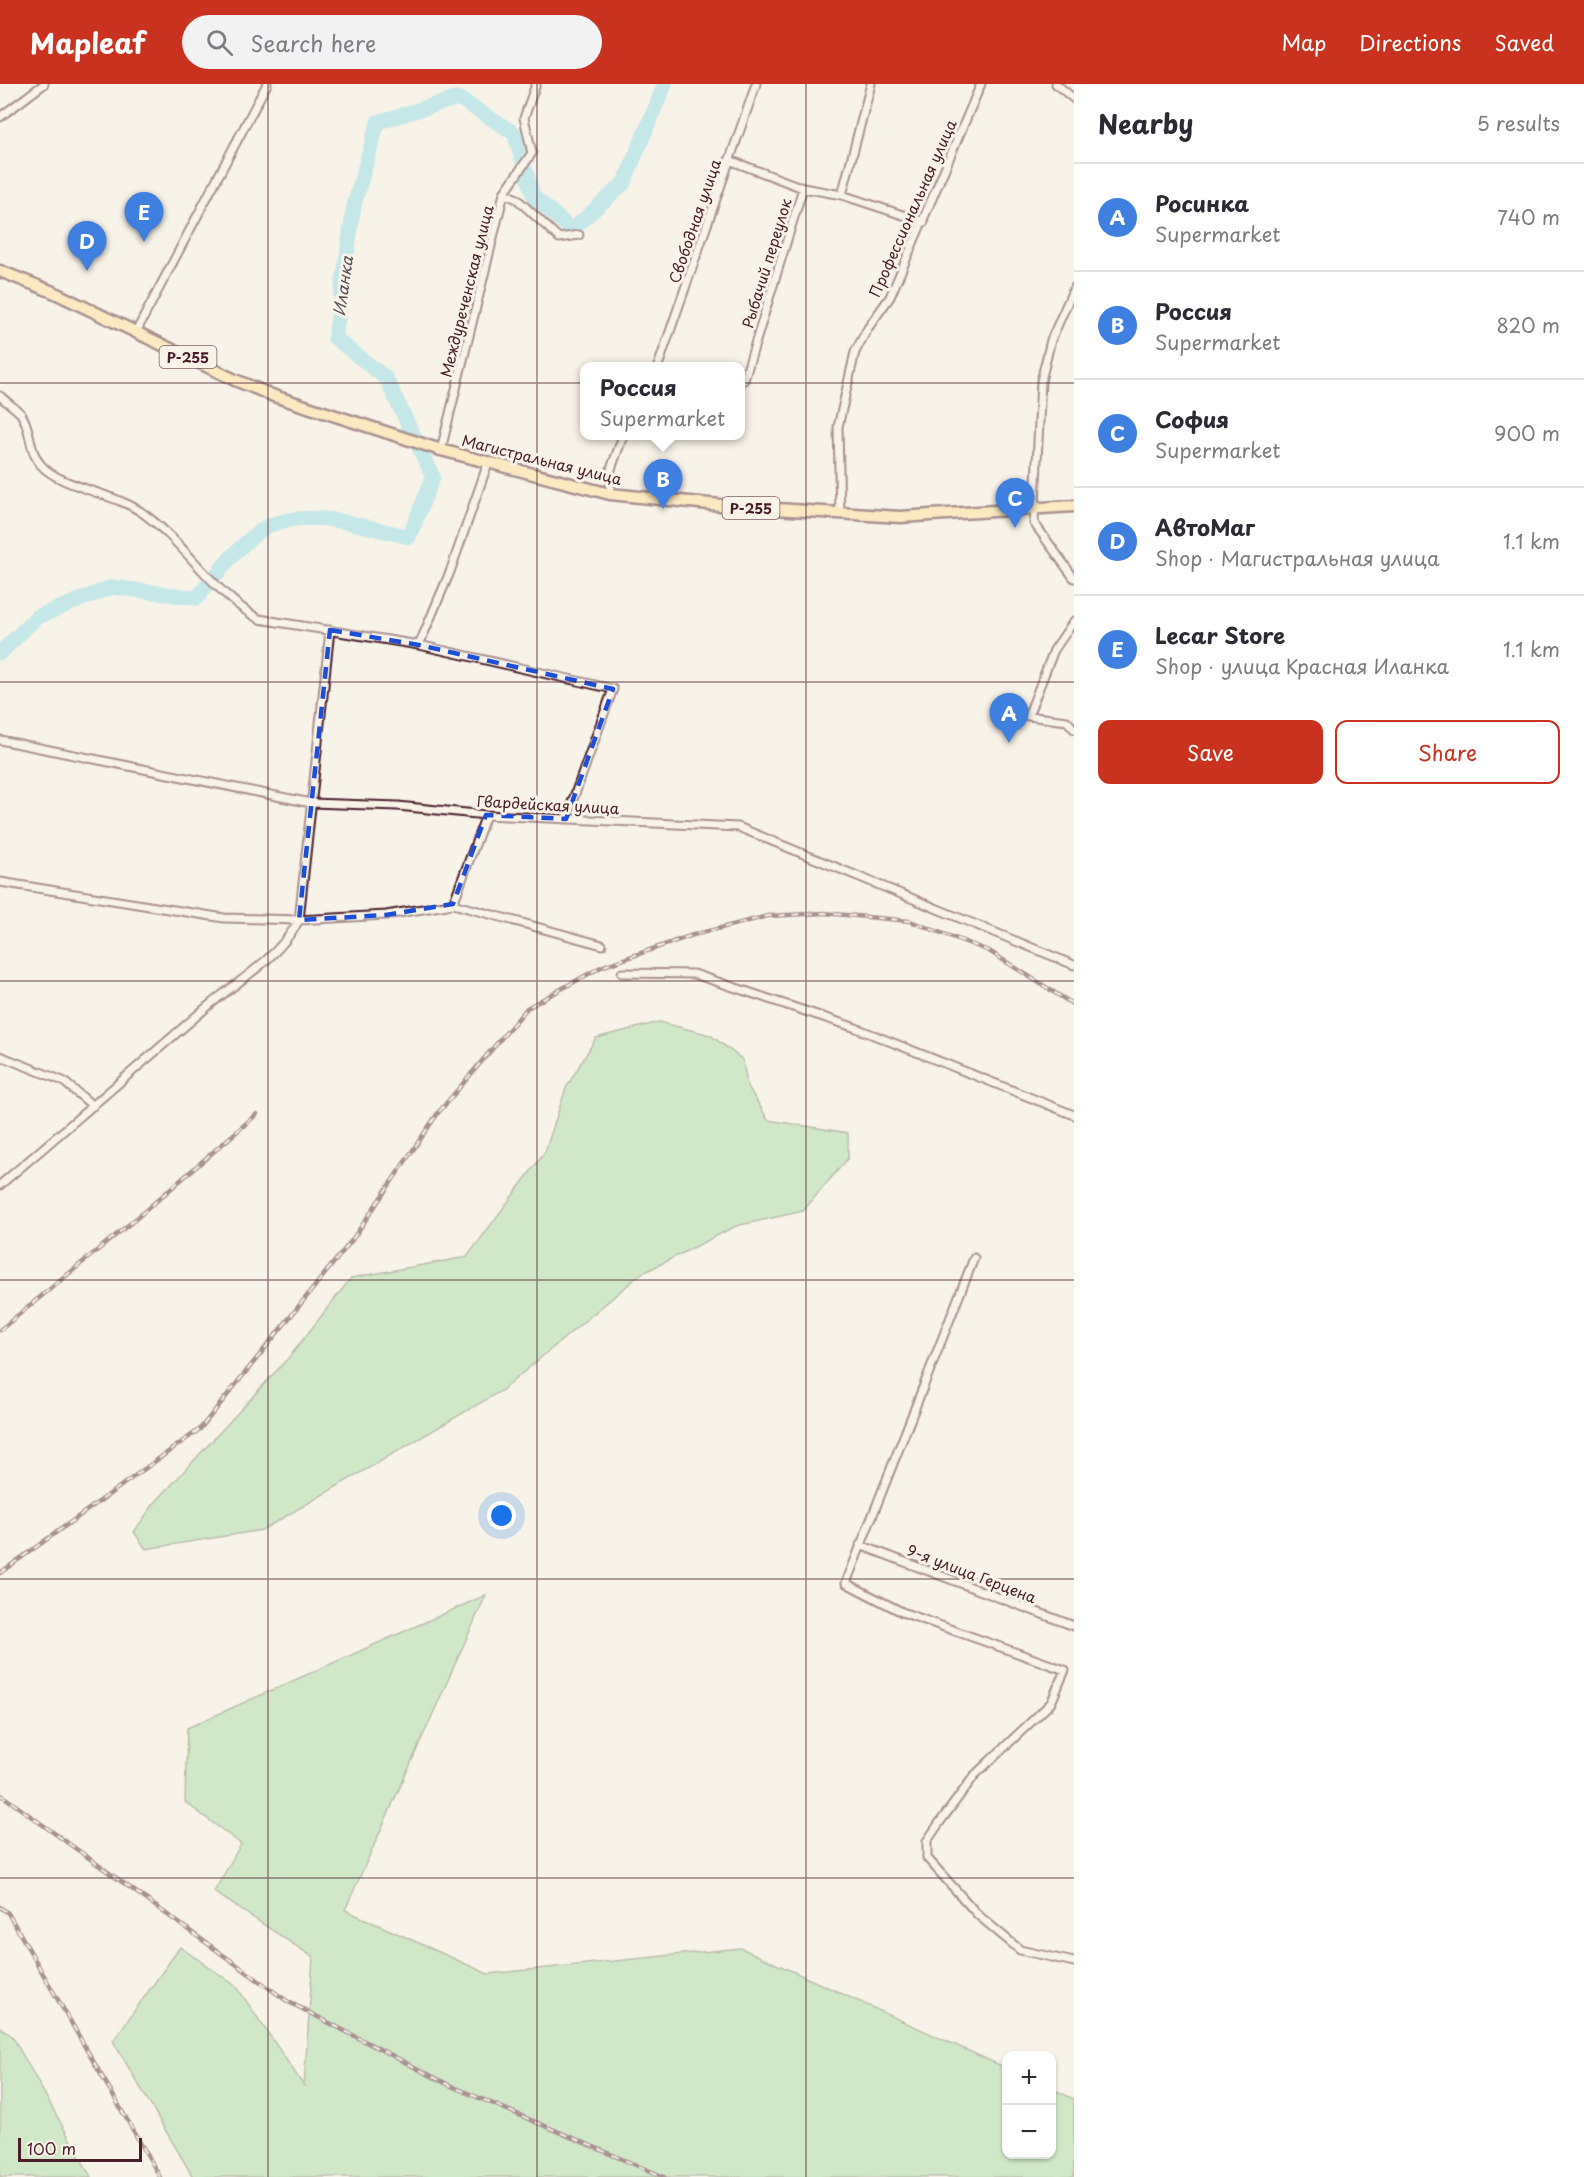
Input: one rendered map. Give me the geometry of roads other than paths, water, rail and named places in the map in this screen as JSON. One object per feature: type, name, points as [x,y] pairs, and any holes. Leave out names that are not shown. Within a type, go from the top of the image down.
[{"type":"main road","name":"Р-255","points":[[0,271],[53,292],[255,389],[437,449]]},
{"type":"main road","name":"Магистральная улица","points":[[437,449],[610,494],[900,517],[1074,506]]},
{"type":"street","points":[[0,117],[44,84]]},
{"type":"street","points":[[136,332],[267,84]]},
{"type":"street","points":[[504,193],[532,153],[524,118],[536,84]]},
{"type":"street","name":"Свободная улица","points":[[659,362],[756,84]]},
{"type":"street","points":[[842,195],[871,84]]},
{"type":"street","name":"Профессиональная улица","points":[[840,514],[838,427],[855,352],[868,327],[890,297],[924,222],[981,84]]},
{"type":"street","points":[[1056,84],[1074,99]]},
{"type":"street","points":[[729,160],[803,188],[842,195],[924,222]]},
{"type":"street","name":"Рыбачий переулок","points":[[745,377],[803,188]]},
{"type":"street","name":"Междуреченская улица","points":[[437,449],[504,193],[517,199],[559,238],[579,235]]},
{"type":"street","points":[[1074,288],[1051,340],[1041,381],[1034,509],[1034,523],[1074,578]]},
{"type":"street","points":[[1066,307],[1074,310]]},
{"type":"street","points":[[0,396],[21,415],[31,448],[41,466],[62,480],[103,494],[144,513],[237,607],[259,619],[419,645],[613,689],[566,819]]},
{"type":"street","points":[[610,494],[611,469],[621,440]]},
{"type":"street","points":[[419,645],[450,572],[488,463]]},
{"type":"street","points":[[1074,621],[1054,650],[1028,716],[1067,721],[1074,729]]},
{"type":"street","points":[[0,1185],[210,1004],[280,950],[299,920],[330,630]]},
{"type":"street","name":"Гвардейская улица","points":[[0,740],[311,803],[398,806],[486,815],[738,827],[1074,965]]},
{"type":"street","points":[[453,904],[486,815]]},
{"type":"street","points":[[0,882],[224,918],[299,920],[386,915],[453,904],[602,945]]},
{"type":"street","points":[[622,973],[694,974],[856,1028],[1074,1115]]},
{"type":"street","points":[[0,1056],[63,1081],[93,1106]]},
{"type":"street","points":[[974,1258],[846,1582],[902,1612],[1065,1670],[1051,1703],[975,1775],[927,1841],[927,1858],[978,1915],[1020,1950],[1074,1962]]},
{"type":"street","name":"9-я улица Герцена","points":[[860,1545],[1074,1626]]},
{"type":"waterway","name":"Иланка","points":[[0,653],[37,617],[112,587],[197,598],[253,536],[273,524],[307,518],[324,519],[409,537],[433,477],[386,378],[335,338],[354,205],[378,122],[458,98],[514,133],[534,197],[572,230],[624,183],[665,84]]},
{"type":"railway","points":[[0,1573],[200,1429],[352,1240],[438,1113],[527,1008],[601,967],[693,935],[768,916],[824,913],[910,921],[989,951],[1074,1005]]},
{"type":"railway","points":[[0,1330],[138,1217],[257,1114]]},
{"type":"railway","points":[[0,1794],[287,2001],[449,2085],[664,2177]]},
{"type":"railway","points":[[0,1907],[8,1913],[160,2177]]},
{"type":"place","name":"Lecar Store","points":[[144,242]]},
{"type":"place","name":"АвтоМаг","points":[[87,271]]},
{"type":"place","name":"Россия","points":[[663,509]]},
{"type":"place","name":"София","points":[[1015,528]]},
{"type":"place","name":"Росинка","points":[[1009,743]]}]
